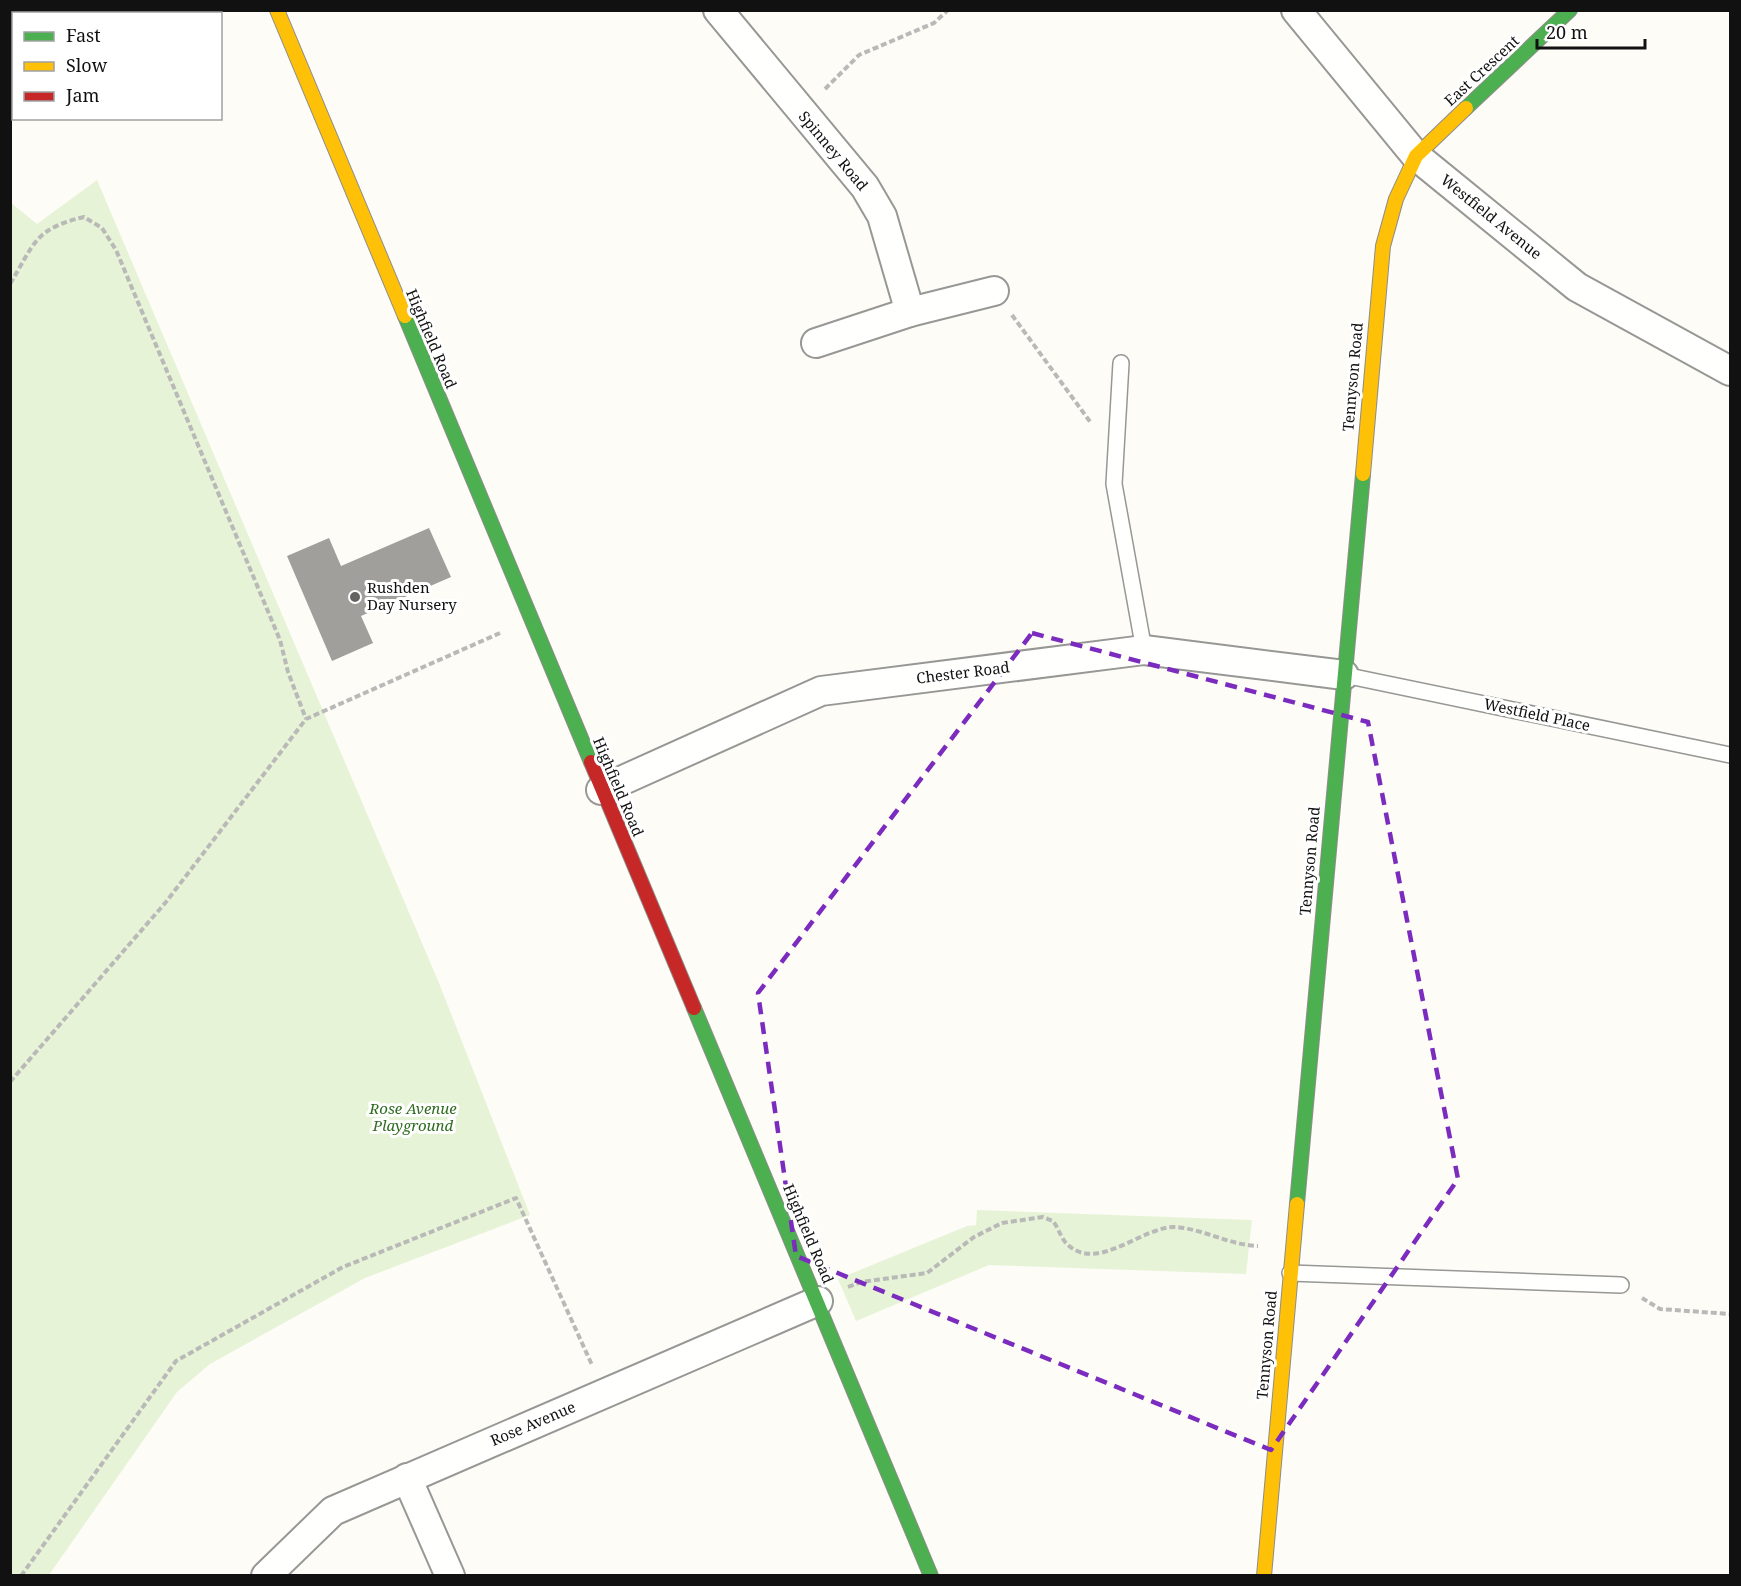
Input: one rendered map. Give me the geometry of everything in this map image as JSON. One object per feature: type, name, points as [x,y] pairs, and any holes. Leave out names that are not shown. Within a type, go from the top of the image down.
[{"type":"street","name":"Highfield Road","points":[[277,10],[601,790],[818,1301],[931,1575]]},
{"type":"street","name":"Spinney Road","points":[[718,10],[865,187],[882,216],[910,312]]},
{"type":"street","name":"Westfield Avenue","points":[[1296,10],[1416,156],[1577,286],[1731,371]]},
{"type":"street","name":"East Crescent","points":[[1416,156],[1570,10]]},
{"type":"street","name":"Tennyson Road","points":[[1264,1575],[1383,246],[1396,199],[1416,156]]},
{"type":"street","points":[[816,343],[910,312],[994,291]]},
{"type":"street","name":"Chester Road","points":[[601,790],[821,691],[1144,650],[1344,675]]},
{"type":"street","name":"Rose Avenue","points":[[266,1575],[333,1511],[818,1301]]},
{"type":"street","points":[[407,1478],[450,1575]]},
{"type":"lane","points":[[1121,363],[1114,484],[1144,650]]},
{"type":"lane","name":"Westfield Place","points":[[1344,675],[1731,755]]},
{"type":"lane","points":[[1290,1273],[1621,1285]]},
{"type":"path","points":[[801,112],[859,55],[934,23],[948,10]]},
{"type":"path","points":[[10,284],[40,234],[59,223],[84,217],[102,228],[116,250],[276,629],[288,672],[306,719]]},
{"type":"path","points":[[994,291],[1116,456]]},
{"type":"path","points":[[10,1082],[166,902],[306,719],[530,619]]},
{"type":"path","points":[[21,1575],[176,1360],[343,1267],[516,1198],[604,1393]]},
{"type":"path","points":[[818,1301],[861,1282],[927,1273],[984,1231],[1002,1223],[1043,1217],[1053,1221],[1067,1244],[1085,1253],[1107,1251],[1144,1234],[1176,1227],[1241,1245],[1292,1249]]},
{"type":"path","points":[[1621,1285],[1660,1310],[1731,1314]]},
{"type":"highlighted area","points":[[1032,633],[1368,722],[1458,1179],[1271,1450],[796,1256],[758,993]]},
{"type":"green space","name":"Rose Avenue Playground","points":[[97,180],[439,983],[530,1215],[365,1278],[210,1364],[177,1392],[49,1575],[11,1575],[11,203],[37,224]]},
{"type":"green space","points":[[977,1210],[1252,1220],[1246,1274],[989,1265],[856,1321],[838,1279],[967,1226],[976,1225]]},
{"type":"building","name":"Rushden Day Nursery","points":[[429,528],[451,577],[361,616],[373,643],[332,661],[287,556],[329,538],[341,566]]},
{"type":"traffic: fast","points":[[1466,108],[1570,10]]},
{"type":"traffic: fast","points":[[405,316],[591,762]]},
{"type":"traffic: fast","points":[[1297,1204],[1363,474]]},
{"type":"traffic: fast","points":[[694,1008],[931,1576]]},
{"type":"traffic: slow","points":[[277,10],[405,316]]},
{"type":"traffic: slow","points":[[1363,474],[1383,246],[1396,199],[1416,156],[1466,108]]},
{"type":"traffic: slow","points":[[1264,1576],[1297,1204]]},
{"type":"traffic: jam","points":[[591,762],[694,1008]]},
{"type":"place","name":"Rushden Day Nursery","points":[[355,597]]}]
